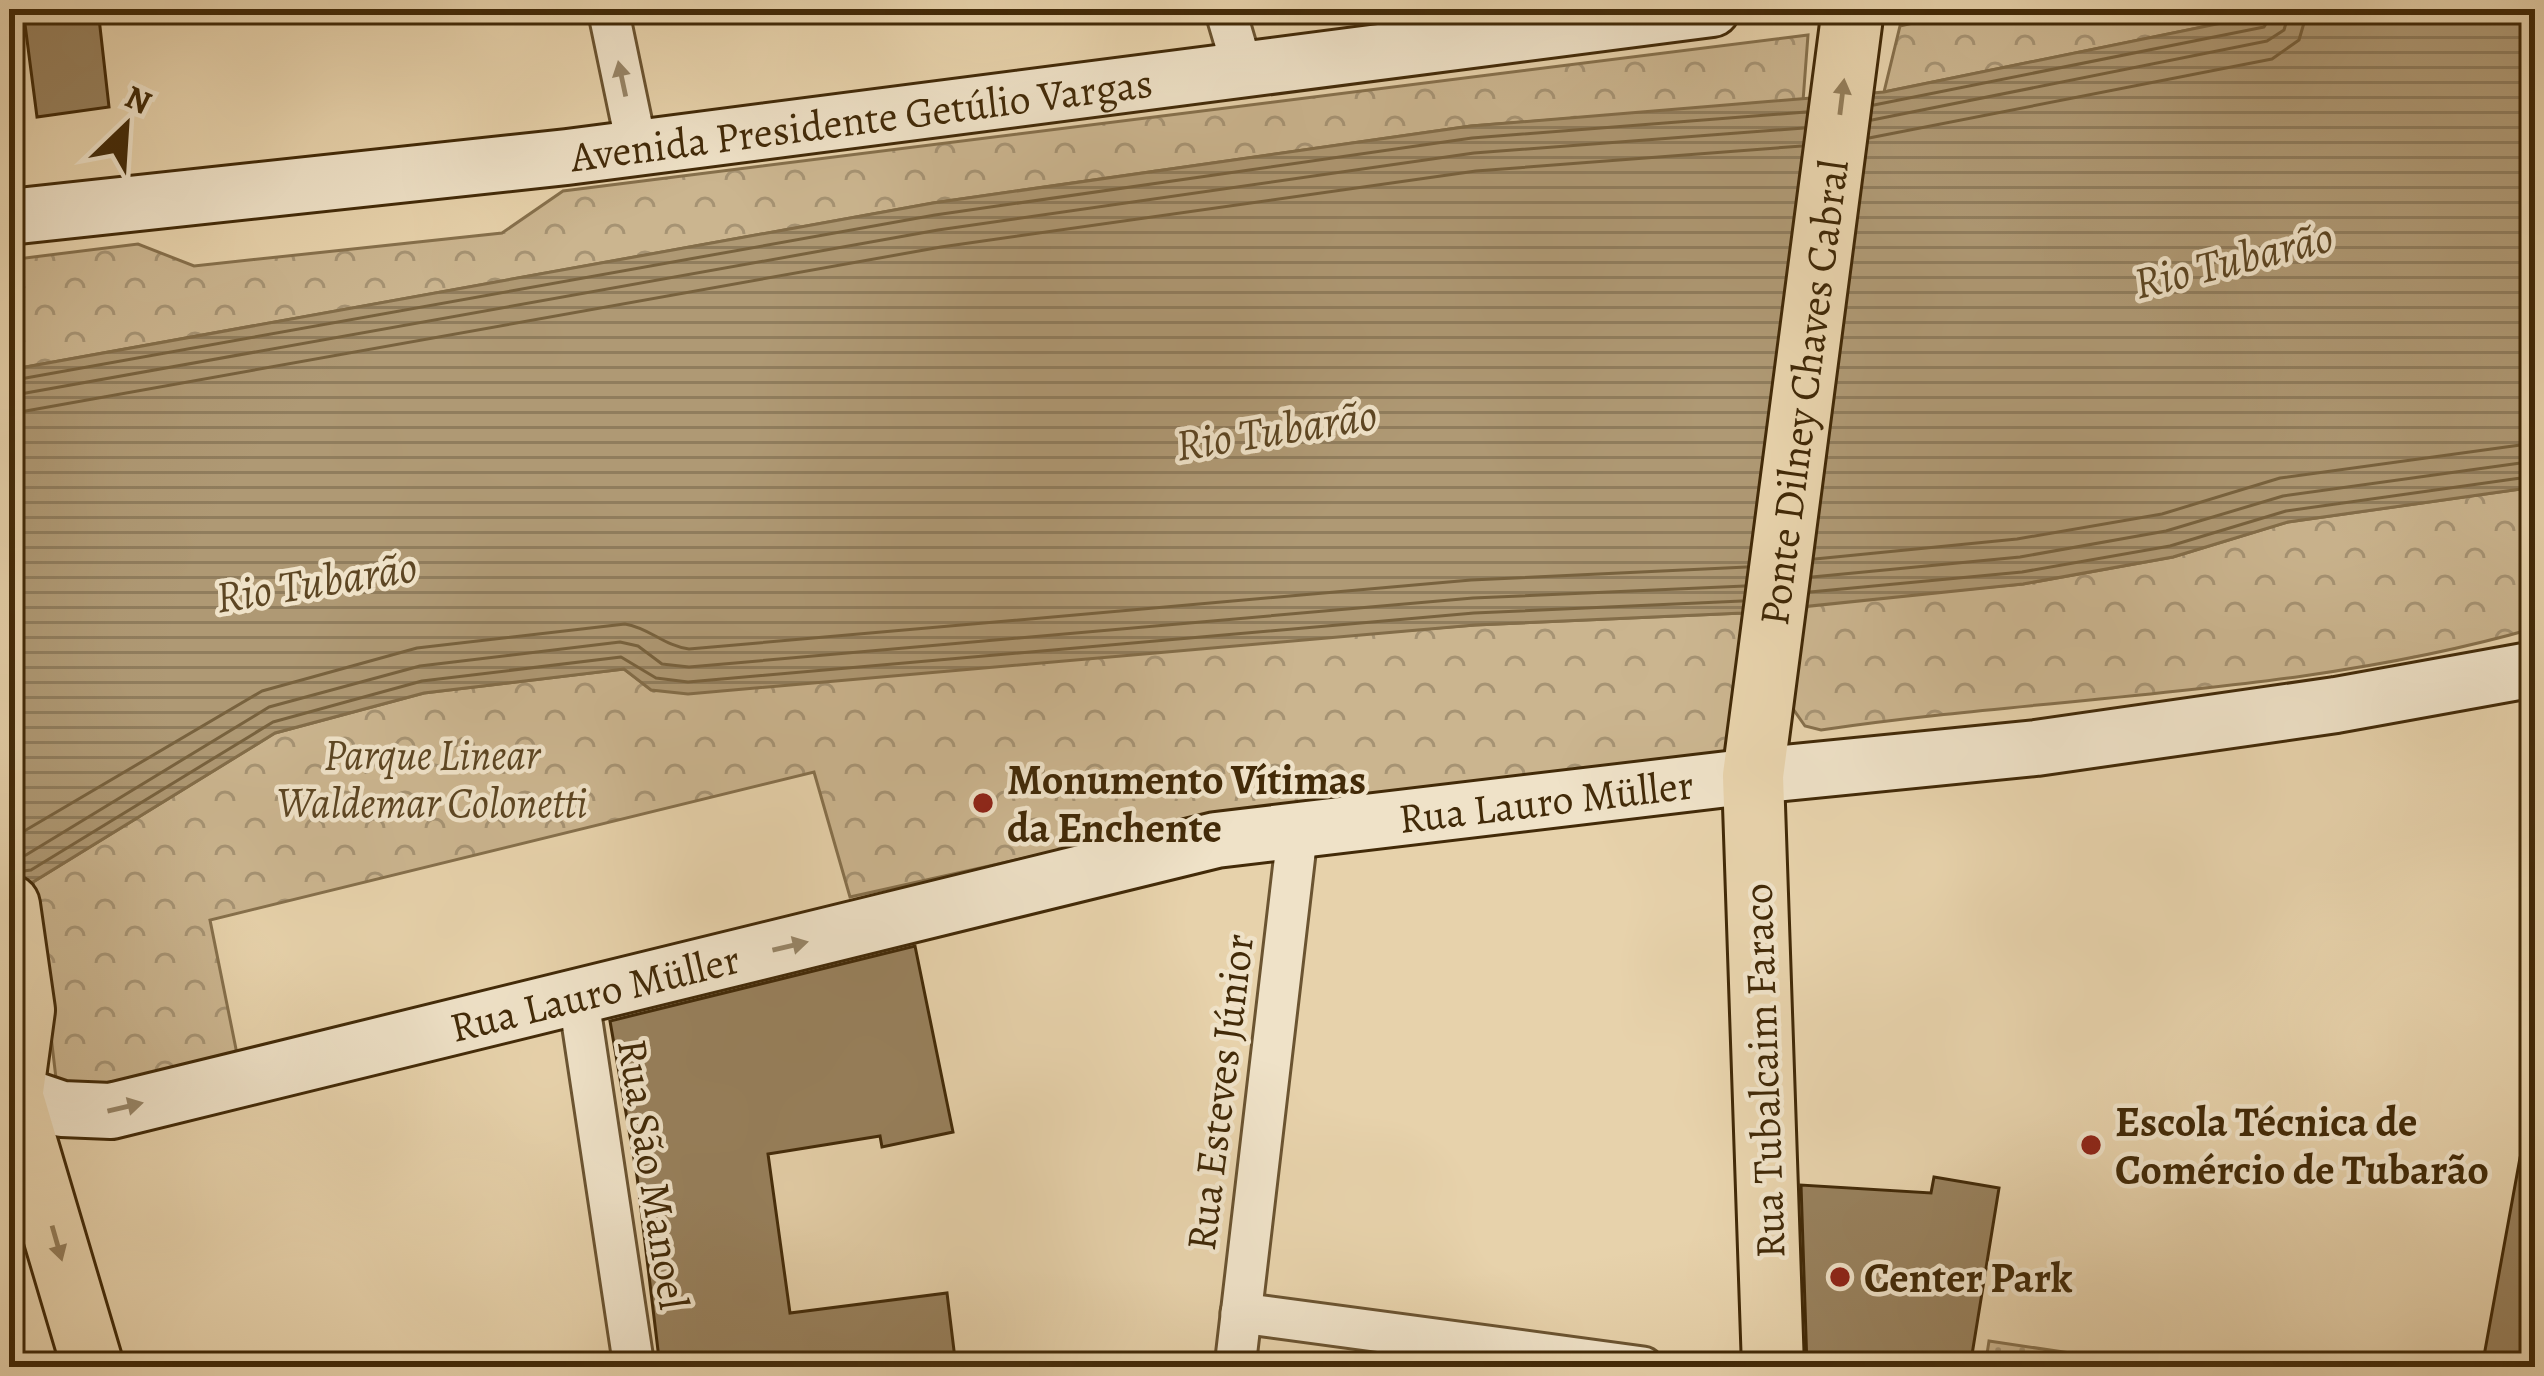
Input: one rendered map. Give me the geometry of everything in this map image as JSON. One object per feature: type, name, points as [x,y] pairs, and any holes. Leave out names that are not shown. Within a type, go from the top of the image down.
[{"type":"main road","name":"Avenida Presidente Getúlio Vargas","points":[[9,217],[637,148],[1712,9]]},
{"type":"main road","name":"Ponte Dilney Chaves Cabral","points":[[1753,776],[1852,18]]},
{"type":"main road","name":"Rua Lauro Müller","points":[[10,1088],[62,1109],[111,1111],[1216,840],[1753,776],[2036,748],[2336,705],[2535,669]]},
{"type":"main road","name":"Rua Tubalcaim Faraco","points":[[1753,776],[1773,1367]]},
{"type":"main road","points":[[9,905],[24,1010],[10,1088],[93,1367]]},
{"type":"street","points":[[608,9],[637,148]]},
{"type":"street","points":[[1225,9],[1243,70]]},
{"type":"street","name":"Rua Esteves Júnior","points":[[1235,1367],[1298,828]]},
{"type":"street","name":"Rua São Manoel","points":[[578,995],[634,1367]]},
{"type":"street","points":[[1241,1313],[1643,1367]]},
{"type":"green space","points":[[1973,9],[2290,9],[1884,92],[1900,26]]},
{"type":"green space","points":[[1808,35],[1803,101],[1471,126],[933,203],[9,370],[9,260],[138,244],[194,266],[502,233],[563,191]]},
{"type":"green space","points":[[2535,487],[2535,628],[2447,650],[2270,680],[1821,730],[1805,726],[1789,703],[1798,605],[2023,584],[2173,557],[2288,522]]},
{"type":"green space","name":"Parque Linear Waldemar Colonetti","points":[[1743,613],[1726,754],[1232,812],[850,897],[814,772],[210,920],[237,1054],[123,1089],[57,1087],[33,882],[275,733],[424,693],[624,669],[652,690],[1475,625]]},
{"type":"green space","points":[[1989,1341],[2164,1367],[1985,1367]]},
{"type":"water","name":"Rio Tubarão","points":[[2290,9],[2535,9],[2535,487],[2288,522],[2173,557],[2023,584],[1743,613],[1475,625],[688,694],[651,690],[624,669],[424,693],[275,733],[33,882],[9,885],[9,370],[933,203],[1471,126],[1884,92]]},
{"type":"building","points":[[23,9],[98,9],[109,107],[37,117]]},
{"type":"building","points":[[915,946],[953,1132],[882,1147],[880,1136],[768,1154],[790,1313],[947,1293],[956,1367],[660,1367],[637,1176],[610,1021]]},
{"type":"building","points":[[2520,1158],[2535,1160],[2535,1367],[2482,1367]]},
{"type":"building","points":[[1934,1177],[1999,1188],[1970,1367],[1807,1367],[1801,1185],[1931,1193]]},
{"type":"place","name":"Monumento Vítimas da Enchente","points":[[983,803]]},
{"type":"place","name":"Escola Técnica de Comércio de Tubarão","points":[[2091,1145]]},
{"type":"place","name":"Center Park","points":[[1840,1277]]}]
